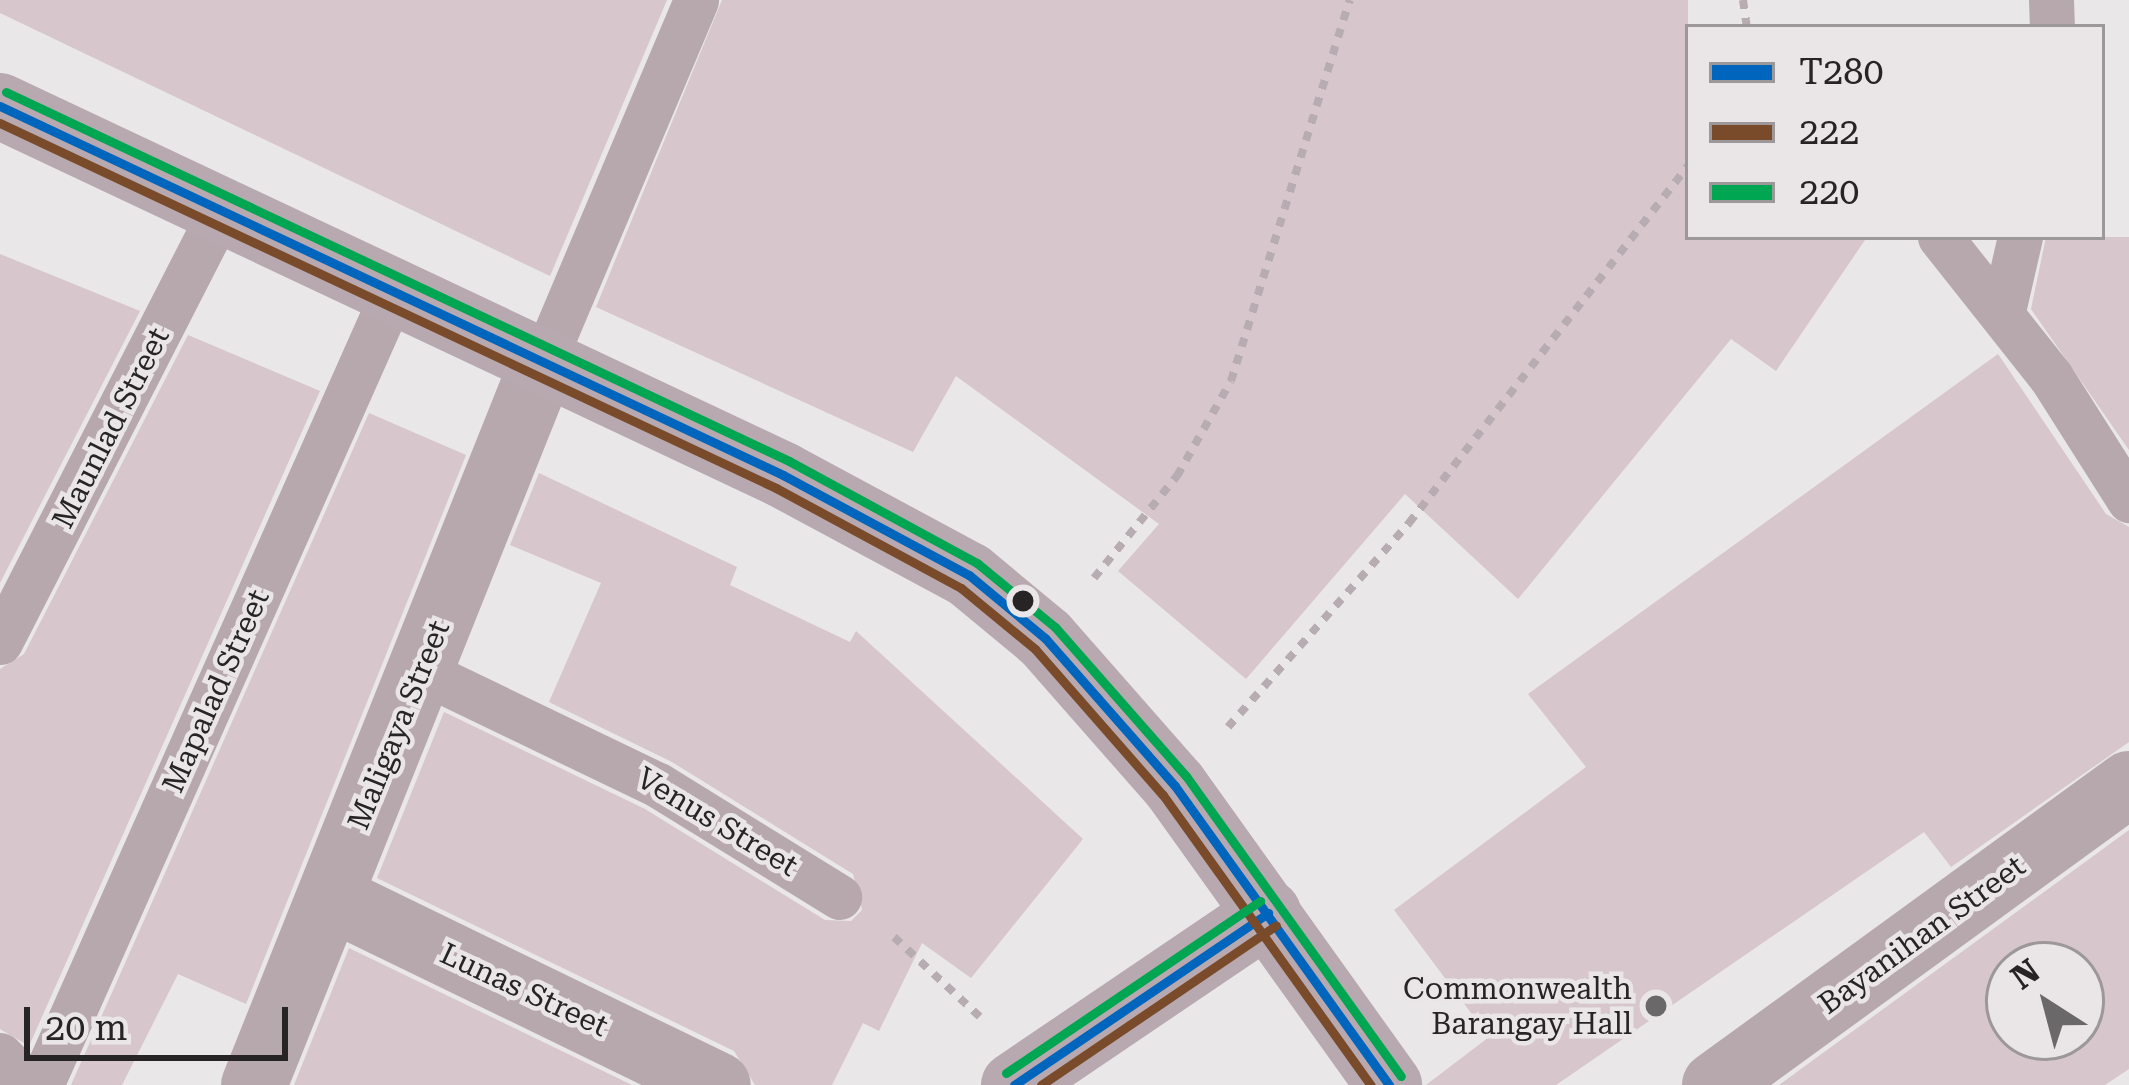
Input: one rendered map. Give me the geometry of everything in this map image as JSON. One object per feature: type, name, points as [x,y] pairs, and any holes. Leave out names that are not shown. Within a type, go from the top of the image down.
[{"type":"main road","points":[[2,110],[948,563],[1045,638],[1175,786],[1389,1085]]},
{"type":"main road","points":[[1014,1085],[1268,914]]},
{"type":"street","name":"Maligaya Street","points":[[254,1085],[542,365]]},
{"type":"street","name":"Bayanihan Street","points":[[1715,1085],[2129,784]]},
{"type":"street","name":"Lunas Street","points":[[330,897],[718,1085]]},
{"type":"lane","points":[[542,365],[696,0]]},
{"type":"lane","name":"Maunlad Street","points":[[0,642],[220,213]]},
{"type":"lane","points":[[1943,240],[2003,311],[2129,500]]},
{"type":"lane","points":[[2003,311],[2019,240]]},
{"type":"lane","name":"Mapalad Street","points":[[41,1085],[391,297]]},
{"type":"lane","name":"Venus Street","points":[[421,671],[658,785],[839,897]]},
{"type":"lane","points":[[0,1055],[30,1085]]},
{"type":"path","points":[[1045,638],[1177,476],[1231,381],[1350,0]]},
{"type":"path","points":[[1175,786],[1409,523],[1685,170]]},
{"type":"path","points":[[839,897],[982,1020]]},
{"type":"building","points":[[0,0],[667,0],[550,276],[0,13]]},
{"type":"building","points":[[722,0],[1688,0],[1685,240],[1865,240],[1776,371],[1731,339],[1518,599],[1405,494],[1246,679],[1118,571],[1159,524],[956,376],[913,452],[596,307]]},
{"type":"building","points":[[2129,237],[2129,450],[2031,309],[2045,240]]},
{"type":"building","points":[[0,254],[140,311],[0,583]]},
{"type":"building","points":[[188,335],[320,391],[29,1046],[0,1029],[0,669],[24,654]]},
{"type":"building","points":[[1998,354],[2106,514],[2129,527],[2129,742],[1951,867],[1924,832],[1556,1085],[1426,1085],[1489,1037],[1394,910],[1586,767],[1528,694]]},
{"type":"building","points":[[369,413],[466,455],[246,1004],[178,974],[122,1085],[71,1085]]},
{"type":"building","points":[[539,473],[737,567],[730,585],[850,642],[856,631],[1083,839],[971,978],[922,943],[879,1031],[863,1023],[832,1085],[755,1085],[734,1051],[377,878],[444,712],[645,809],[825,920],[851,921],[862,910],[853,874],[672,762],[549,702],[601,583],[510,545]]},
{"type":"building","points":[[2129,830],[2129,1069],[2105,1085],[1779,1085]]},
{"type":"building","points":[[349,948],[632,1085],[294,1085]]},
{"type":"transit line","name":"220","points":[[6,92],[789,461],[977,563],[1055,627],[1186,776],[1401,1076]]},
{"type":"transit line","name":"T280","points":[[0,106],[783,475],[969,575],[1045,638],[1175,786],[1389,1085]]},
{"type":"transit line","name":"222","points":[[0,123],[776,488],[961,588],[1035,649],[1163,795],[1371,1085]]},
{"type":"transit line","name":"220","points":[[1006,1073],[1260,901]]},
{"type":"transit line","name":"T280","points":[[1014,1085],[1268,913]]},
{"type":"transit line","name":"222","points":[[1041,1085],[1276,925]]},
{"type":"place","name":"Commonwealth Barangay Hall","points":[[1656,1006]]}]
